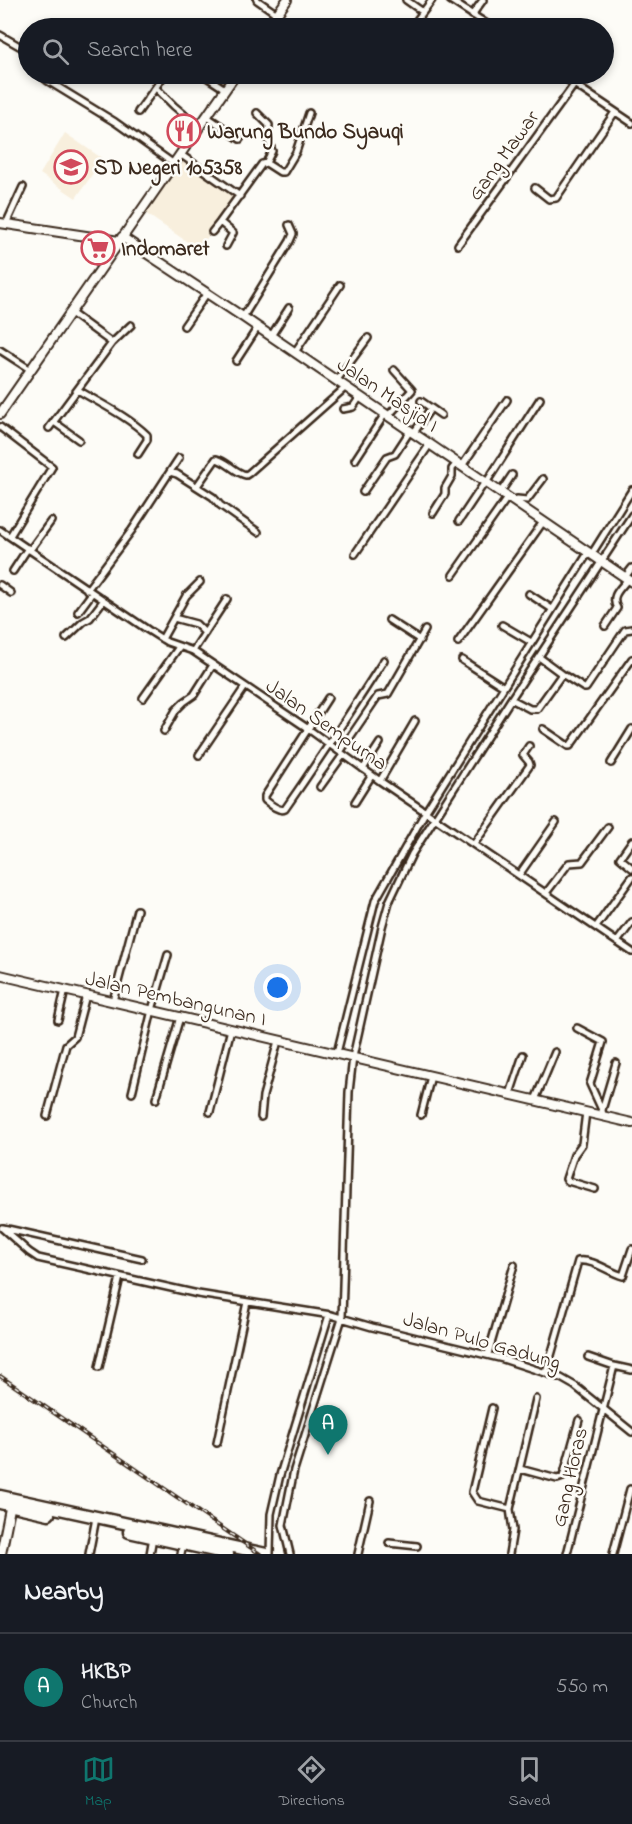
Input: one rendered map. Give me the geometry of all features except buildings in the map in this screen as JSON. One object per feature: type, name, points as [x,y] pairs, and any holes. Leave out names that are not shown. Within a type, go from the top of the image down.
[{"type":"highway","points":[[0,1496],[8,1503],[146,1533],[268,1554]]},
{"type":"highway","points":[[146,1533],[182,1549],[228,1554]]},
{"type":"main road","points":[[274,18],[287,0]]},
{"type":"main road","points":[[0,414],[229,84]]},
{"type":"main road","points":[[3,223],[121,239]]},
{"type":"main road","name":"Jalan Masjid I","points":[[121,239],[258,327],[628,580]]},
{"type":"main road","name":"Jalan Pembangunan I","points":[[0,975],[586,1112],[603,1113],[632,1123]]},
{"type":"main road","points":[[1,1554],[8,1503]]},
{"type":"street","points":[[257,0],[277,14]]},
{"type":"street","points":[[406,0],[423,12]]},
{"type":"street","points":[[418,18],[432,0]]},
{"type":"street","points":[[450,0],[477,18]]},
{"type":"street","points":[[472,15],[483,0]]},
{"type":"street","points":[[0,35],[18,45]]},
{"type":"street","points":[[53,84],[115,122],[174,164]]},
{"type":"street","points":[[138,112],[159,84]]},
{"type":"street","points":[[217,84],[225,89]]},
{"type":"street","points":[[574,84],[632,123]]},
{"type":"street","name":"Gang Mawar","points":[[458,245],[574,84]]},
{"type":"street","points":[[156,88],[199,127]]},
{"type":"street","points":[[535,189],[549,199],[556,198],[615,112]]},
{"type":"street","points":[[212,232],[272,151],[267,139],[270,127],[257,113]]},
{"type":"street","points":[[266,162],[284,172],[296,152],[309,113]]},
{"type":"street","points":[[206,116],[240,139]]},
{"type":"street","points":[[180,154],[240,196]]},
{"type":"street","points":[[3,223],[23,187]]},
{"type":"street","points":[[220,222],[233,233],[226,246]]},
{"type":"street","points":[[243,317],[290,241],[292,234],[289,225]]},
{"type":"street","points":[[295,352],[340,285]]},
{"type":"street","points":[[184,326],[207,293]]},
{"type":"street","points":[[271,336],[289,308]]},
{"type":"street","points":[[71,313],[112,343]]},
{"type":"street","points":[[49,428],[112,343],[131,325]]},
{"type":"street","points":[[236,362],[258,327]]},
{"type":"street","points":[[336,381],[368,338]]},
{"type":"street","points":[[0,350],[31,370]]},
{"type":"street","points":[[355,460],[387,415],[412,390],[394,370]]},
{"type":"street","points":[[196,486],[216,459],[246,475],[346,387]]},
{"type":"street","points":[[78,390],[96,402],[107,406],[147,435],[147,440],[138,454]]},
{"type":"street","points":[[343,409],[353,407],[360,397]]},
{"type":"street","points":[[459,521],[540,399]]},
{"type":"street","points":[[433,513],[445,494],[445,488],[452,476],[452,469],[459,464],[507,400]]},
{"type":"street","points":[[421,401],[441,415]]},
{"type":"street","points":[[363,492],[387,457],[396,454],[431,408]]},
{"type":"street","points":[[54,422],[79,440]]},
{"type":"street","points":[[0,427],[52,467],[0,538]]},
{"type":"street","points":[[355,554],[430,444]]},
{"type":"street","points":[[78,612],[179,458]]},
{"type":"street","points":[[170,472],[196,486],[258,532]]},
{"type":"street","points":[[453,575],[507,497],[512,474]]},
{"type":"street","points":[[507,497],[527,500],[543,479]]},
{"type":"street","points":[[346,1055],[389,902],[412,854],[539,657],[632,490]]},
{"type":"street","points":[[290,1554],[283,1525],[294,1470],[340,1318],[349,1092],[346,1055],[375,901],[426,811],[484,722],[552,609],[632,515]]},
{"type":"street","points":[[13,571],[51,521]]},
{"type":"street","points":[[458,642],[543,522]]},
{"type":"street","name":"Jalan Sempurna","points":[[5,533],[89,592],[162,639],[193,651],[632,952]]},
{"type":"street","points":[[604,626],[617,608],[614,602],[615,596],[628,580],[632,568]]},
{"type":"street","points":[[162,639],[186,596],[200,582]]},
{"type":"street","points":[[0,585],[11,593]]},
{"type":"street","points":[[529,594],[552,609]]},
{"type":"street","points":[[193,651],[227,599]]},
{"type":"street","points":[[66,638],[90,618],[102,600]]},
{"type":"street","points":[[174,618],[196,624],[205,633]]},
{"type":"street","points":[[389,620],[420,640]]},
{"type":"street","points":[[502,625],[531,642]]},
{"type":"street","points":[[320,787],[378,696],[388,694],[425,630]]},
{"type":"street","points":[[539,657],[586,688],[626,630],[632,630]]},
{"type":"street","points":[[143,699],[179,647]]},
{"type":"street","points":[[543,729],[570,746],[632,659]]},
{"type":"street","points":[[328,698],[265,796],[268,803],[281,810],[285,809],[330,745],[384,660]]},
{"type":"street","points":[[462,660],[504,687]]},
{"type":"street","points":[[164,731],[176,710],[194,695],[213,665]]},
{"type":"street","points":[[511,699],[530,709],[537,709],[562,674]]},
{"type":"street","points":[[200,755],[245,687]]},
{"type":"street","points":[[380,781],[415,721]]},
{"type":"street","points":[[484,722],[492,727]]},
{"type":"street","points":[[611,763],[632,729]]},
{"type":"street","points":[[363,769],[380,743]]},
{"type":"street","points":[[474,844],[530,765],[523,755],[529,746]]},
{"type":"street","points":[[355,802],[372,775]]},
{"type":"street","points":[[519,875],[556,822]]},
{"type":"street","points":[[546,893],[569,863],[582,862],[608,827]]},
{"type":"street","points":[[632,841],[620,858],[632,868]]},
{"type":"street","points":[[596,927],[632,877]]},
{"type":"street","points":[[113,1001],[137,910]]},
{"type":"street","points":[[617,942],[632,922]]},
{"type":"street","points":[[132,1093],[168,955]]},
{"type":"street","points":[[58,1020],[65,990]]},
{"type":"street","points":[[47,1116],[66,1046],[75,1037],[86,995]]},
{"type":"street","points":[[156,1099],[180,1017]]},
{"type":"street","points":[[577,1028],[603,1042],[590,1084],[603,1113]]},
{"type":"street","points":[[210,1112],[231,1029]]},
{"type":"street","points":[[261,1117],[263,1096],[278,1041]]},
{"type":"street","points":[[535,1100],[555,1052]]},
{"type":"street","points":[[510,1094],[523,1055]]},
{"type":"street","points":[[603,1113],[616,1063]]},
{"type":"street","points":[[421,1115],[431,1076]]},
{"type":"street","points":[[586,1112],[582,1144],[572,1158],[566,1179],[595,1189]]},
{"type":"street","points":[[1,1228],[142,1258]]},
{"type":"street","name":"Jalan Pulo Gadung","points":[[1,1228],[38,1258],[198,1294],[330,1315],[488,1354],[546,1373],[575,1386],[632,1432]]},
{"type":"street","points":[[546,1373],[578,1261],[595,1263],[623,1276],[632,1249]]},
{"type":"street","points":[[488,1354],[514,1265]]},
{"type":"street","points":[[99,1367],[120,1276]]},
{"type":"street","points":[[217,1443],[247,1302]]},
{"type":"street","points":[[268,1554],[271,1514],[280,1475],[330,1315]]},
{"type":"street","points":[[588,1357],[632,1370]]},
{"type":"street","name":"Gang Horas","points":[[567,1554],[614,1366]]},
{"type":"street","points":[[509,1554],[513,1530],[510,1509],[536,1399]]},
{"type":"street","points":[[492,1408],[472,1492],[478,1501],[510,1509]]},
{"type":"street","points":[[520,1469],[557,1479],[563,1477],[579,1420]]},
{"type":"street","points":[[613,1554],[630,1489]]},
{"type":"street","points":[[358,1554],[370,1501]]},
{"type":"street","points":[[89,1554],[96,1521]]},
{"type":"street","points":[[146,1533],[150,1554]]},
{"type":"street","points":[[389,1543],[417,1546]]},
{"type":"street","points":[[400,1554],[401,1545]]},
{"type":"shaded area","name":"SD Negeri 105358","points":[[65,133],[103,159],[76,198],[40,174]]},
{"type":"shaded area","points":[[182,159],[235,196],[199,250],[145,213]]},
{"type":"railway","points":[[0,1376],[260,1554]]},
{"type":"place","name":"Warung Bundo Syauqi","points":[[184,131]]},
{"type":"place","name":"SD Negeri 105358","points":[[71,167]]},
{"type":"place","name":"Indomaret","points":[[98,248]]},
{"type":"place","name":"HKBP","points":[[328,1455]]}]
